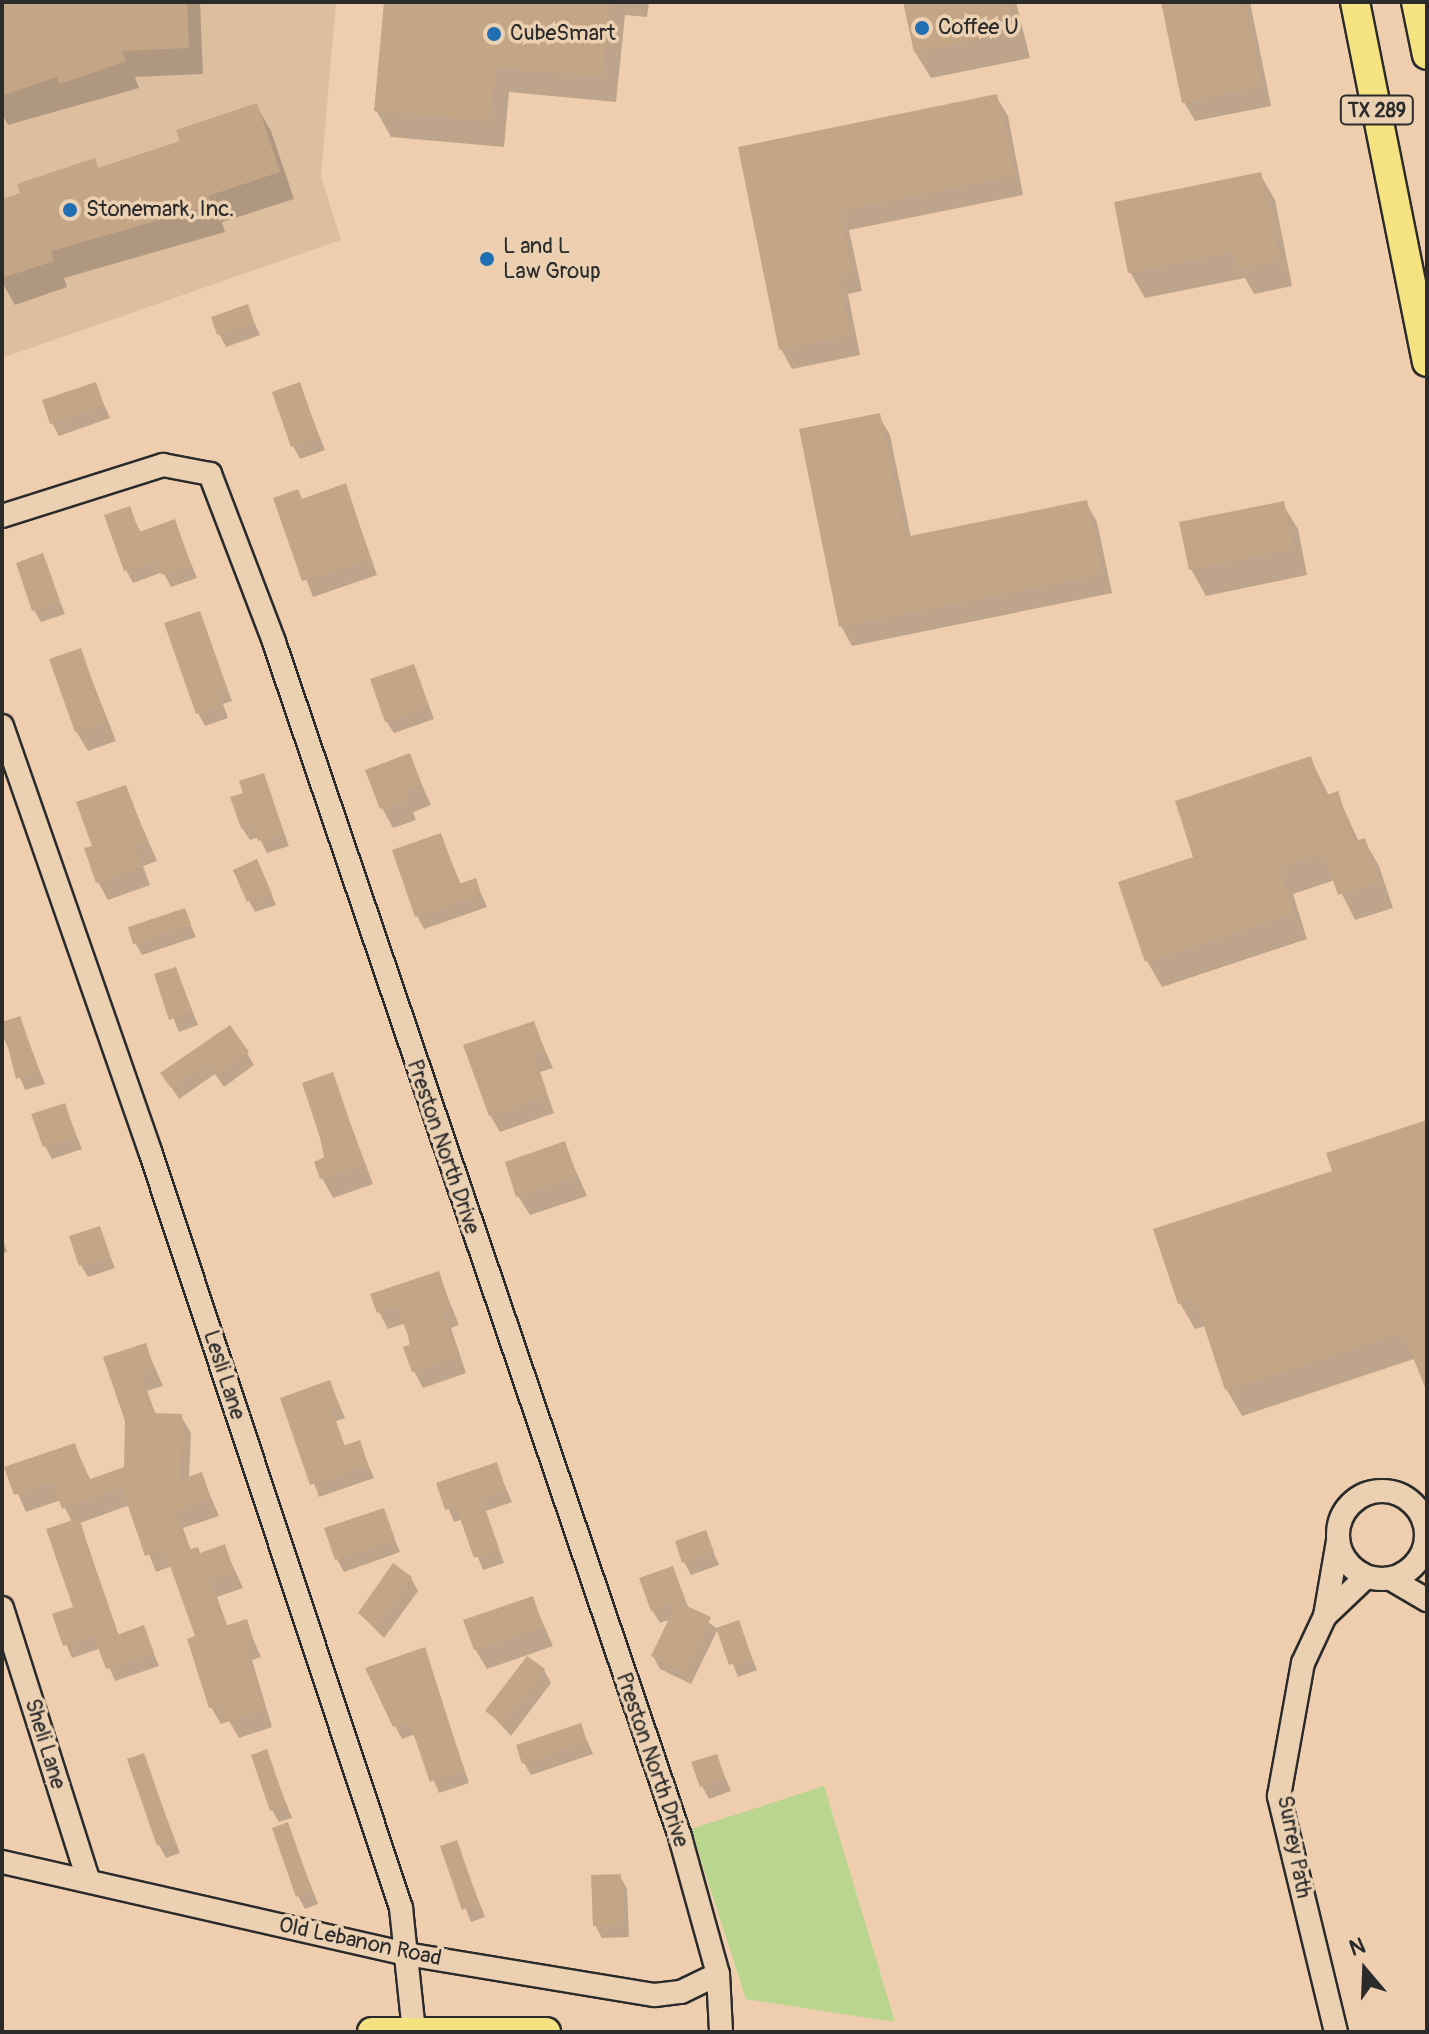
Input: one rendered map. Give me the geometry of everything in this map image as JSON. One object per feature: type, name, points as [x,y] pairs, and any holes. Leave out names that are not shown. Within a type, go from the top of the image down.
[{"type":"main road","name":"TX 289","points":[[1355,2],[1427,362]]},
{"type":"main road","points":[[1416,2],[1427,55]]},
{"type":"main road","points":[[372,2032],[546,2032]]},
{"type":"street","name":"Preston North Drive","points":[[2,516],[163,465],[210,474],[274,642],[680,1837],[718,1974],[721,2032]]},
{"type":"street","name":"Lesli Lane","points":[[2,726],[155,1166],[401,1908],[414,2030]]},
{"type":"street","name":"Surrey Path","points":[[1336,2032],[1279,1796],[1303,1663],[1325,1616],[1347,1508],[1363,1495],[1384,1491],[1404,1496],[1419,1510],[1426,1529],[1426,1555],[1413,1567],[1391,1579]]},
{"type":"street","points":[[1338,1541],[1343,1558],[1366,1577],[1391,1579],[1427,1600]]},
{"type":"street","name":"Surrey Path","points":[[1325,1616],[1366,1577]]},
{"type":"street","name":"Sheli Lane","points":[[2,1608],[88,1879]]},
{"type":"street","name":"Old Lebanon Road","points":[[2,1862],[88,1879],[406,1954],[655,1995],[681,1992],[718,1974]]},
{"type":"shaded area","points":[[2,2],[336,2],[321,176],[341,240],[2,358]]},
{"type":"green space","points":[[824,1786],[895,2022],[746,1999],[691,1829]]},
{"type":"building","points":[[2,2],[187,2],[189,48],[122,51],[126,61],[60,84],[57,77],[2,96]]},
{"type":"building","name":"CubeSmart","points":[[384,2],[610,2],[602,77],[495,67],[490,121],[374,111]]},
{"type":"building","points":[[903,2],[1010,2],[1016,32],[914,52]]},
{"type":"building","points":[[1161,2],[1244,2],[1262,86],[1182,103]]},
{"type":"building","points":[[997,94],[1014,175],[840,211],[852,272],[838,274],[850,335],[779,350],[738,147]]},
{"type":"building","points":[[257,103],[280,172],[208,196],[212,205],[51,251],[54,261],[2,278],[2,199],[20,193],[17,184],[95,158],[98,168],[180,141],[176,130]]},
{"type":"building","points":[[1261,172],[1279,260],[1237,269],[1233,251],[1128,273],[1114,202]]},
{"type":"building","points":[[248,304],[254,322],[217,335],[211,317]]},
{"type":"building","points":[[96,382],[104,405],[50,424],[42,400]]},
{"type":"building","points":[[300,382],[319,437],[291,447],[272,392]]},
{"type":"building","points":[[880,413],[905,537],[1087,500],[1102,574],[839,627],[799,429]]},
{"type":"building","points":[[346,483],[370,558],[302,581],[273,498],[298,489],[302,499]]},
{"type":"building","points":[[1284,501],[1293,548],[1189,570],[1179,522]]},
{"type":"building","points":[[130,506],[139,532],[175,519],[191,565],[162,575],[157,560],[124,571],[104,515]]},
{"type":"building","points":[[43,553],[60,601],[32,611],[16,563]]},
{"type":"building","points":[[200,611],[227,688],[218,692],[222,705],[196,714],[164,623]]},
{"type":"building","points":[[81,648],[106,721],[75,732],[49,659]]},
{"type":"building","points":[[414,664],[429,706],[385,722],[370,679]]},
{"type":"building","points":[[410,753],[422,785],[404,792],[407,800],[380,809],[365,770]]},
{"type":"building","points":[[1311,756],[1324,796],[1338,791],[1354,841],[1365,838],[1379,882],[1338,895],[1324,853],[1279,868],[1294,913],[1145,962],[1118,882],[1193,857],[1175,801]]},
{"type":"building","points":[[264,773],[284,833],[258,841],[253,825],[241,828],[230,797],[243,793],[239,781]]},
{"type":"building","points":[[126,785],[148,843],[134,847],[141,867],[96,883],[84,848],[92,846],[76,802]]},
{"type":"building","points":[[441,833],[459,884],[476,878],[481,894],[415,917],[392,850]]},
{"type":"building","points":[[257,859],[272,894],[247,902],[233,870]]},
{"type":"building","points":[[185,908],[191,924],[133,944],[128,927]]},
{"type":"building","points":[[176,967],[192,1012],[169,1020],[154,974]]},
{"type":"building","points":[[20,1016],[39,1071],[16,1079],[2,1022]]},
{"type":"building","points":[[534,1021],[545,1051],[532,1055],[546,1096],[489,1116],[463,1045]]},
{"type":"building","points":[[230,1025],[249,1052],[216,1075],[207,1063],[171,1088],[160,1073]]},
{"type":"building","points":[[333,1072],[364,1164],[320,1179],[314,1162],[324,1157],[302,1083]]},
{"type":"building","points":[[65,1103],[76,1136],[43,1147],[31,1114]]},
{"type":"building","points":[[1427,1120],[1427,1392],[1403,1332],[1225,1390],[1195,1299],[1178,1304],[1153,1229],[1332,1171],[1326,1153]]},
{"type":"building","points":[[565,1141],[577,1176],[516,1197],[505,1162]]},
{"type":"building","points":[[100,1226],[110,1255],[79,1266],[69,1236]]},
{"type":"building","points":[[439,1271],[451,1308],[442,1311],[458,1356],[412,1372],[403,1347],[411,1344],[397,1306],[377,1313],[370,1294]]},
{"type":"building","points":[[146,1343],[154,1368],[139,1373],[153,1413],[182,1414],[180,1480],[202,1472],[211,1499],[175,1511],[188,1550],[198,1547],[200,1553],[225,1544],[234,1571],[209,1580],[225,1626],[247,1619],[253,1639],[244,1643],[264,1710],[227,1722],[221,1703],[209,1708],[187,1639],[195,1636],[164,1549],[145,1556],[122,1488],[62,1509],[53,1482],[14,1495],[4,1467],[75,1443],[88,1480],[124,1467],[125,1421],[103,1357]]},
{"type":"building","points":[[330,1380],[339,1405],[330,1408],[343,1446],[360,1440],[368,1465],[310,1485],[280,1398]]},
{"type":"building","points":[[497,1462],[506,1490],[481,1498],[499,1550],[474,1558],[456,1507],[445,1510],[436,1483]]},
{"type":"building","points":[[384,1508],[395,1539],[335,1560],[324,1528]]},
{"type":"building","points":[[79,1518],[117,1635],[144,1625],[154,1653],[106,1669],[94,1636],[63,1646],[52,1614],[73,1607],[46,1529]]},
{"type":"building","points":[[706,1530],[714,1552],[682,1563],[675,1541]]},
{"type":"building","points":[[393,1563],[412,1577],[376,1627],[358,1613]]},
{"type":"building","points":[[673,1566],[685,1599],[678,1602],[711,1617],[684,1672],[651,1656],[677,1602],[651,1611],[639,1578]]},
{"type":"building","points":[[533,1596],[543,1626],[474,1650],[463,1620]]},
{"type":"building","points":[[739,1620],[752,1658],[729,1665],[716,1628]]},
{"type":"building","points":[[425,1647],[464,1770],[430,1782],[409,1721],[393,1727],[365,1668]]},
{"type":"building","points":[[527,1656],[545,1669],[503,1724],[485,1711]]},
{"type":"building","points":[[581,1723],[587,1741],[522,1764],[516,1745]]},
{"type":"building","points":[[267,1749],[286,1805],[270,1811],[251,1755]]},
{"type":"building","points":[[144,1753],[174,1840],[157,1846],[127,1759]]},
{"type":"building","points":[[717,1754],[725,1778],[700,1787],[691,1762]]},
{"type":"building","points":[[288,1822],[312,1891],[296,1897],[272,1828]]},
{"type":"building","points":[[457,1840],[479,1904],[462,1910],[440,1846]]},
{"type":"building","points":[[621,1874],[622,1925],[593,1926],[591,1875]]},
{"type":"place","name":"Coffee U","points":[[922,28]]},
{"type":"place","name":"CubeSmart","points":[[494,34]]},
{"type":"place","name":"Stonemark, Inc.","points":[[70,210]]},
{"type":"place","name":"L and L Law Group","points":[[487,259]]}]
